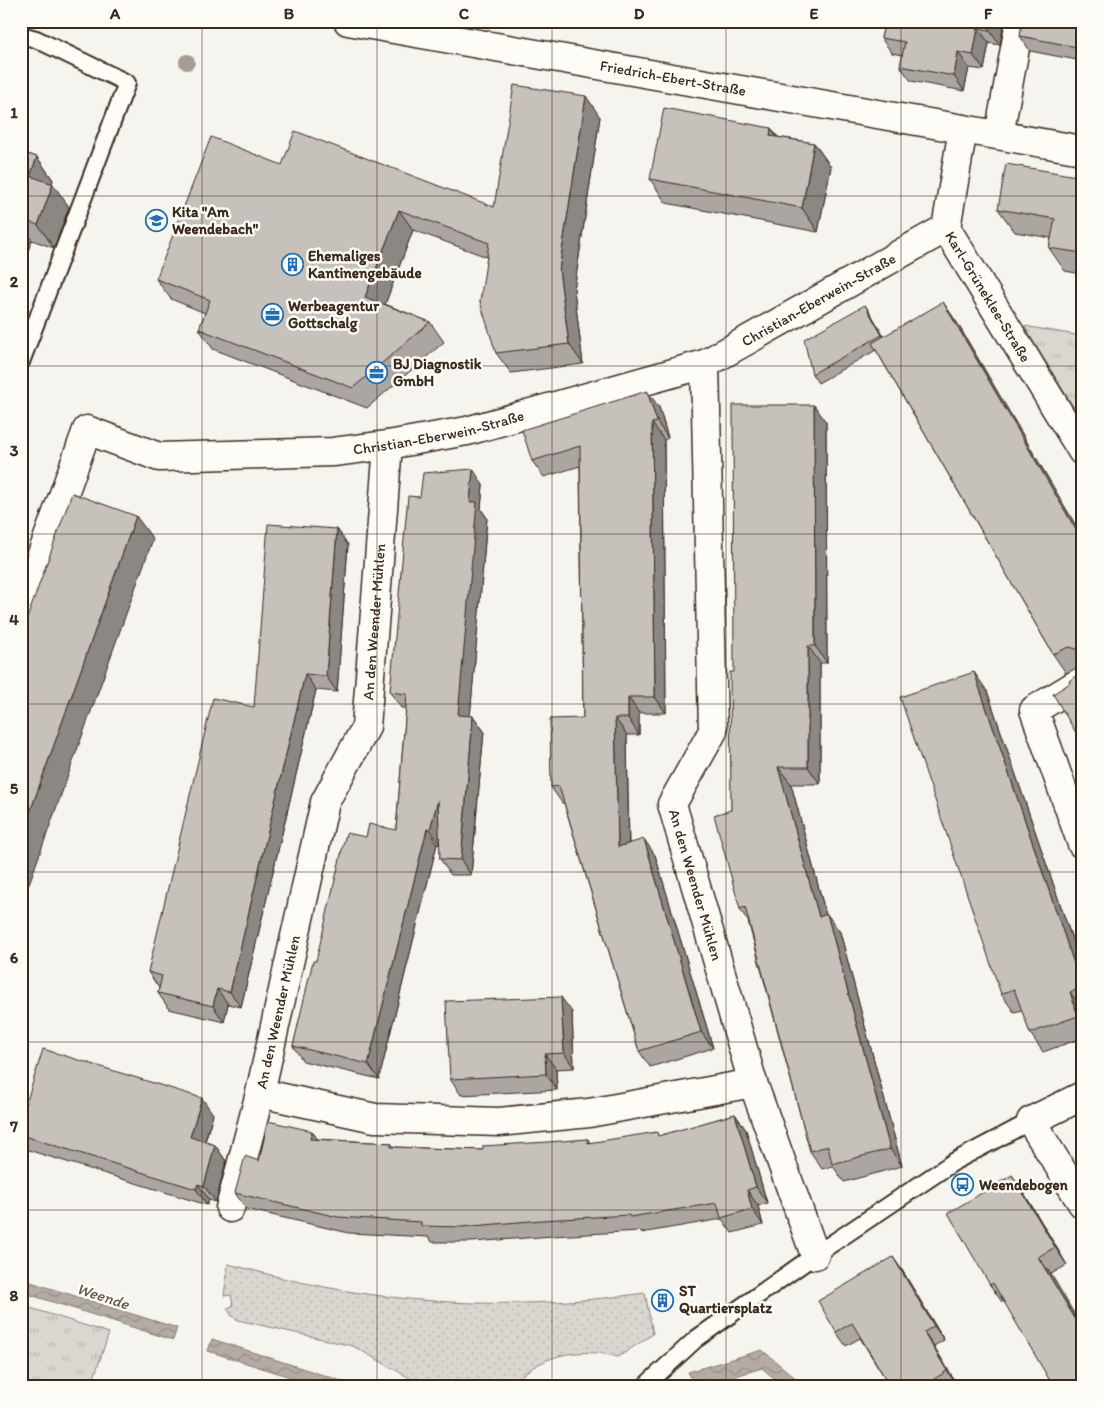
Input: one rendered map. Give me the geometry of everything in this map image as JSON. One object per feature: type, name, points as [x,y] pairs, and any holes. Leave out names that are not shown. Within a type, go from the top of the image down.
[{"type":"street","name":"Friedrich-Ebert-Straße","points":[[348,21],[1082,150]]},
{"type":"street","points":[[999,136],[1020,21]]},
{"type":"street","name":"Karl-Grüneklee-Straße","points":[[964,129],[946,228],[1082,451]]},
{"type":"street","name":"Christian-Eberwein-Straße","points":[[21,612],[87,430],[159,457],[333,452],[388,446],[467,431],[705,364],[946,228]]},
{"type":"street","name":"An den Weender Mühlen","points":[[705,364],[712,732],[672,804],[753,1083],[815,1255]]},
{"type":"street","name":"An den Weender Mühlen","points":[[388,446],[366,727],[325,802],[260,1094],[375,1118],[499,1122],[588,1113],[753,1083]]},
{"type":"street","points":[[1082,681],[1034,710],[1082,844]]},
{"type":"street","points":[[230,1208],[260,1094]]},
{"type":"street","points":[[1082,1096],[1031,1121],[1082,1203]]},
{"type":"lane","points":[[21,35],[36,38],[127,83],[21,362]]},
{"type":"lane","points":[[645,1386],[696,1339],[815,1255],[955,1161],[1031,1121]]},
{"type":"green space","points":[[1024,326],[1082,336],[1082,421]]},
{"type":"green space","points":[[228,1264],[295,1281],[347,1291],[432,1301],[475,1303],[560,1302],[645,1293],[653,1334],[618,1357],[603,1354],[574,1353],[547,1360],[522,1375],[510,1386],[424,1386],[353,1346],[238,1320],[232,1316],[227,1308],[233,1306],[231,1295],[224,1296]]},
{"type":"green space","points":[[21,1305],[109,1333],[91,1386],[21,1386]]},
{"type":"water","points":[[21,1279],[177,1328],[173,1340],[21,1292]]},
{"type":"water","points":[[212,1339],[357,1386],[319,1386],[208,1351]]},
{"type":"water","points":[[762,1350],[805,1386],[783,1386],[762,1368],[703,1386],[695,1386],[688,1372]]},
{"type":"building","points":[[885,21],[991,21],[989,30],[978,28],[973,55],[958,52],[954,76],[900,66],[905,42],[881,38]]},
{"type":"building","points":[[1022,21],[1082,21],[1082,48],[1020,36]]},
{"type":"building","points":[[514,85],[586,96],[559,270],[569,344],[496,353],[480,302],[489,243],[399,210],[365,297],[430,322],[353,388],[199,329],[210,300],[156,279],[211,137],[282,165],[295,131],[494,207]]},
{"type":"building","points":[[664,108],[771,128],[770,136],[814,143],[802,208],[650,179]]},
{"type":"building","points":[[21,152],[37,157],[30,176],[53,184],[38,225],[21,219]]},
{"type":"building","points":[[1006,164],[1082,177],[1082,253],[1049,248],[1055,219],[998,209]]},
{"type":"building","points":[[943,302],[1082,540],[1082,654],[1077,649],[1069,647],[1053,654],[872,343]]},
{"type":"building","points":[[865,305],[882,335],[812,374],[804,339]]},
{"type":"building","points":[[647,391],[657,422],[652,423],[655,697],[628,697],[628,718],[615,718],[618,847],[644,839],[701,1032],[639,1051],[559,786],[551,787],[550,719],[583,718],[580,446],[532,461],[522,430]]},
{"type":"building","points":[[733,405],[814,405],[815,646],[808,646],[808,767],[778,767],[819,917],[827,914],[890,1149],[832,1164],[828,1146],[810,1151],[745,907],[740,909],[714,815],[731,810],[730,672],[734,672]]},
{"type":"building","points":[[473,469],[470,502],[477,502],[458,715],[473,716],[461,860],[440,859],[438,800],[430,829],[427,829],[368,1064],[293,1046],[313,961],[316,961],[346,833],[366,837],[369,824],[396,830],[407,694],[390,692],[408,496],[420,497],[423,473]]},
{"type":"building","points":[[72,493],[136,516],[21,837],[21,635]]},
{"type":"building","points":[[268,524],[337,529],[326,676],[305,674],[230,992],[217,989],[213,1006],[158,993],[162,976],[148,972],[213,698],[254,707]]},
{"type":"building","points":[[1082,671],[1082,727],[1075,731],[1053,694],[1070,683],[1069,681]]},
{"type":"building","points":[[974,672],[1082,987],[1070,992],[1078,1016],[1030,1033],[1014,989],[1001,994],[900,697]]},
{"type":"building","points":[[561,997],[564,1053],[545,1054],[546,1074],[450,1079],[446,1001]]},
{"type":"building","points":[[43,1049],[202,1098],[190,1137],[215,1145],[204,1186],[198,1184],[196,1189],[21,1135],[21,1120]]},
{"type":"building","points":[[735,1114],[756,1187],[747,1190],[752,1209],[721,1218],[717,1203],[630,1217],[629,1215],[542,1220],[461,1227],[421,1226],[421,1222],[338,1217],[235,1193],[245,1156],[259,1161],[268,1121],[312,1131],[310,1139],[391,1143],[391,1147],[483,1150],[483,1146],[588,1139],[588,1143],[657,1132],[658,1136]]},
{"type":"building","points":[[1012,1175],[1055,1247],[1038,1257],[1082,1330],[1082,1386],[1053,1386],[993,1283],[990,1285],[948,1213]]},
{"type":"building","points":[[893,1257],[934,1326],[924,1332],[947,1371],[923,1386],[890,1386],[852,1323],[836,1332],[818,1301]]},
{"type":"building","points":[[104,1380],[122,1386],[102,1386]]},
{"type":"place","name":"Kita \"Am Weendebach\"","points":[[156,221]]},
{"type":"place","name":"Ehemaliges Kantinengebäude","points":[[292,265]]},
{"type":"place","name":"Werbeagentur Gottschalg","points":[[272,315]]},
{"type":"place","name":"BJ Diagnostik GmbH","points":[[377,373]]},
{"type":"place","name":"Weendebogen","points":[[963,1185]]},
{"type":"place","name":"ST Quartiersplatz","points":[[663,1300]]},
{"type":"water label","name":"Weende","points":[[103,1296]]}]
